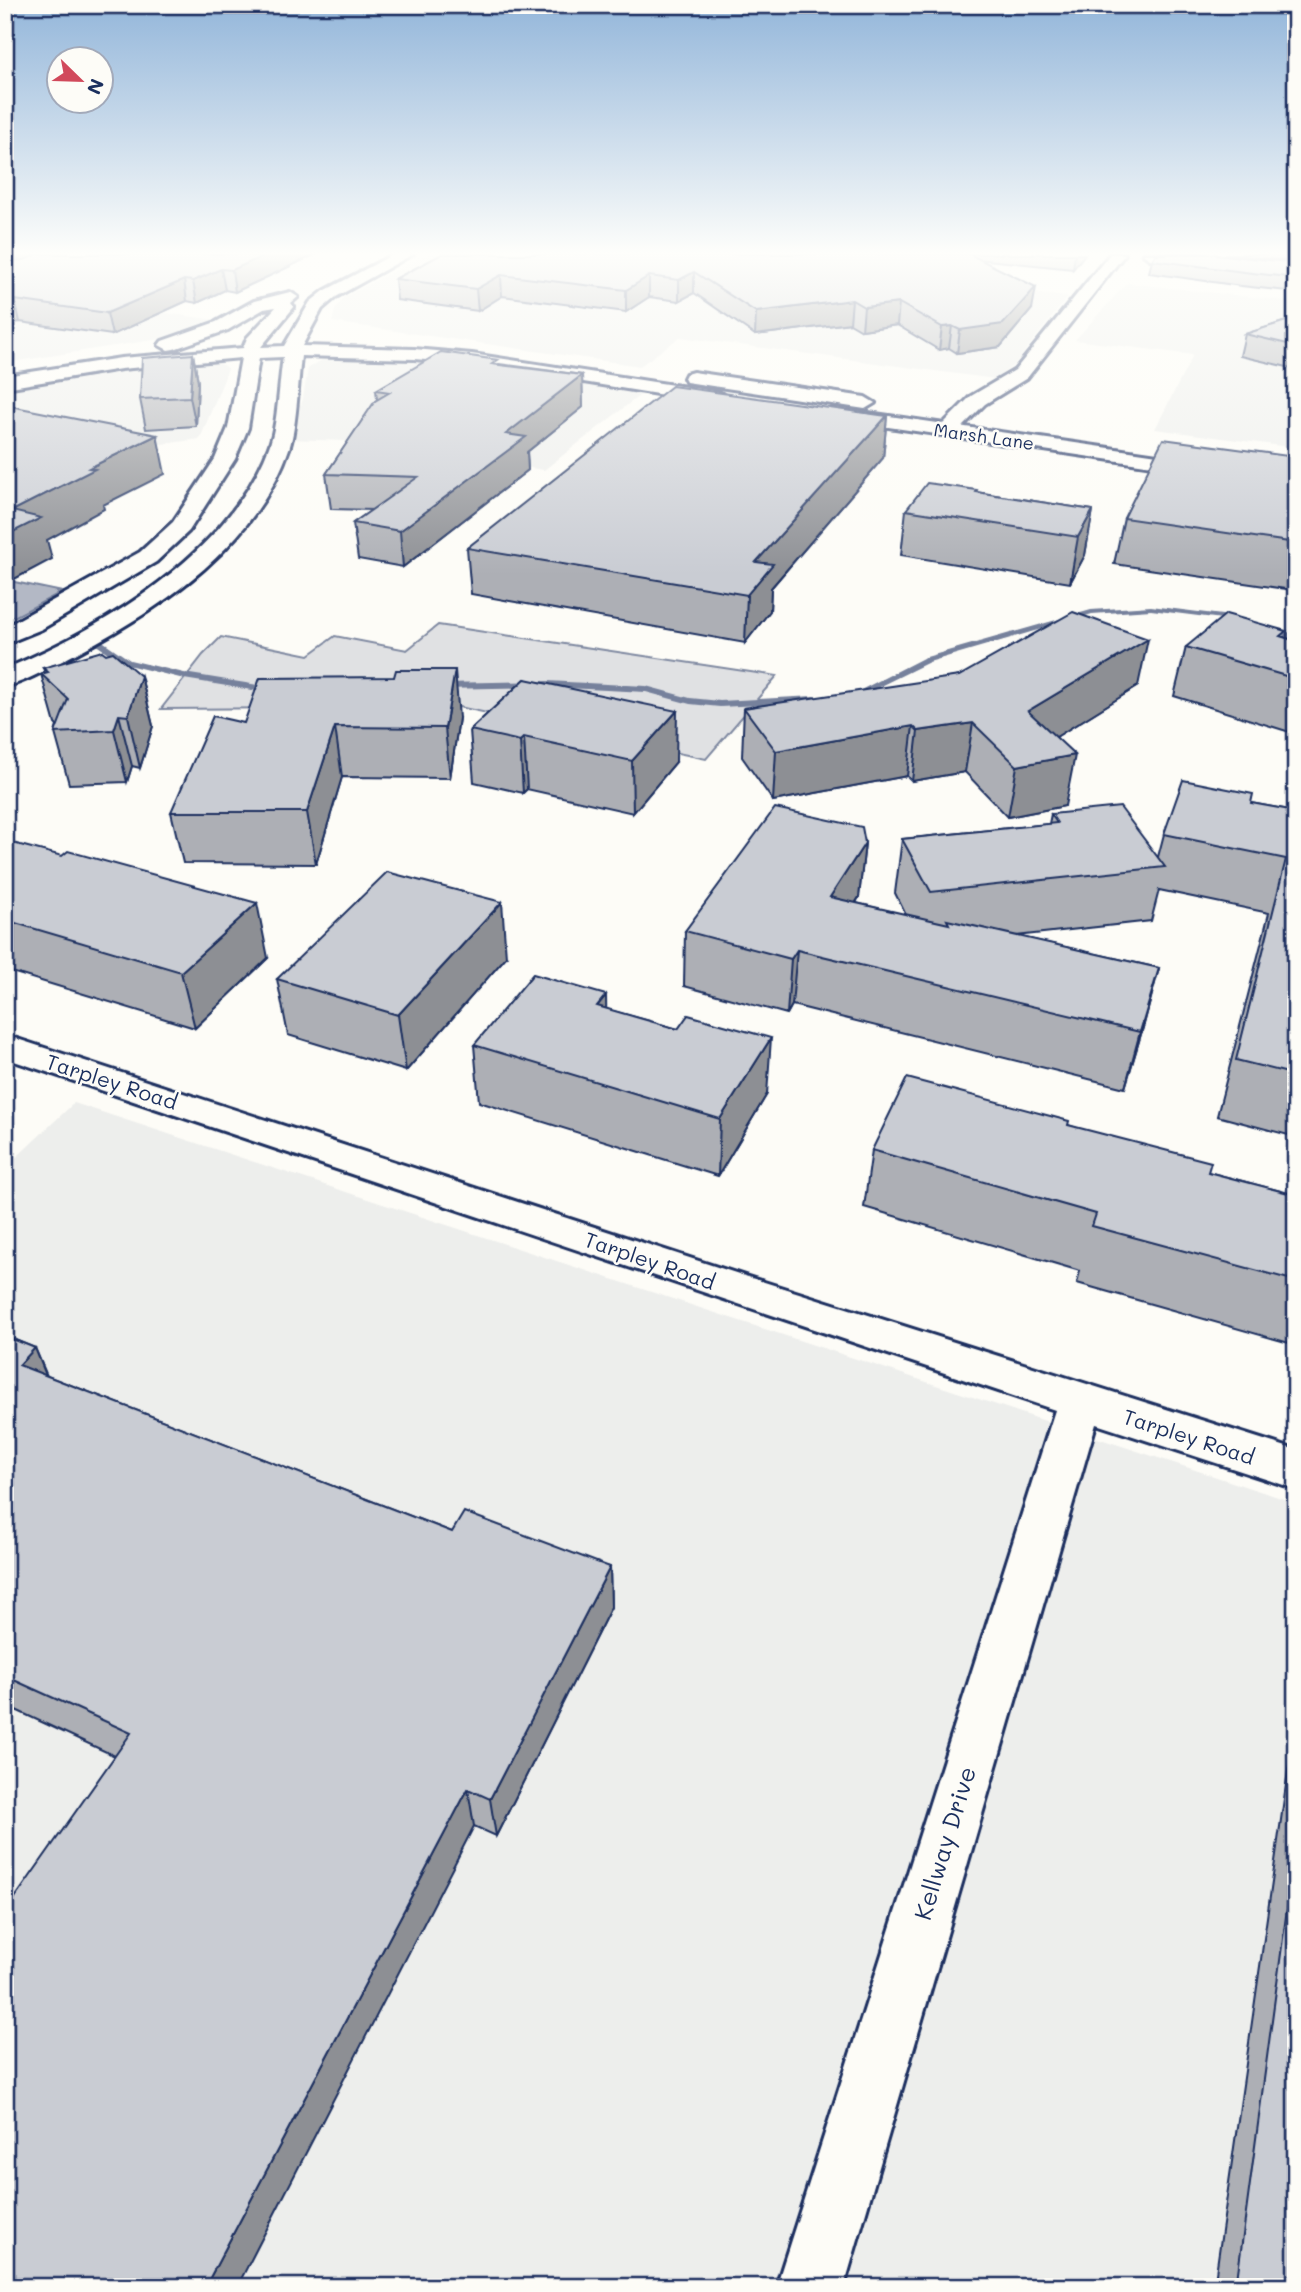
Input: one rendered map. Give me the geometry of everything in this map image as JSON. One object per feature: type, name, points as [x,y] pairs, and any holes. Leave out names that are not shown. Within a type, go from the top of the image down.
[{"type":"main road","name":"Marsh Lane","points":[[5,370],[59,361]]},
{"type":"main road","name":"Marsh Lane","points":[[5,382],[144,361]]},
{"type":"main road","points":[[5,637],[33,624],[148,557],[181,526],[225,458],[238,428],[250,361]]},
{"type":"main road","points":[[5,679],[124,618],[198,563],[237,521],[260,486],[280,445],[291,361]]},
{"type":"main road","name":"Marsh Lane","points":[[488,361],[953,424],[1296,464]]},
{"type":"main road","name":"Marsh Lane","points":[[566,361],[1296,481]]},
{"type":"main road","points":[[953,424],[978,400],[1021,374],[1032,361]]},
{"type":"main road","points":[[148,557],[198,563]]},
{"type":"main road","name":"Tarpley Road","points":[[5,1046],[1296,1470]]},
{"type":"main road","name":"Kellway Drive","points":[[810,2287],[1080,1401]]},
{"type":"shaded area","points":[[195,361],[219,362],[228,369],[200,439],[5,465],[5,388],[75,375]]},
{"type":"shaded area","points":[[321,361],[404,361],[466,365],[644,392],[544,470],[348,441],[287,439],[303,399],[308,368]]},
{"type":"shaded area","points":[[605,361],[647,361],[640,366]]},
{"type":"shaded area","points":[[860,361],[1017,361],[995,379]]},
{"type":"shaded area","points":[[1190,361],[1296,361],[1296,448],[1155,429]]},
{"type":"shaded area","points":[[5,580],[62,592],[14,617],[5,613]]},
{"type":"shaded area","points":[[438,625],[777,676],[706,759],[459,707],[161,709],[203,655],[221,637],[309,655],[335,636],[407,650]]},
{"type":"shaded area","points":[[74,1103],[1296,1503],[1296,2287],[5,2287],[5,1168]]},
{"type":"building","points":[[142,361],[193,361],[190,397],[140,399]]},
{"type":"building","points":[[426,361],[497,361],[492,364],[582,375],[506,434],[526,437],[400,531],[353,523],[418,477],[326,474],[375,401],[390,392],[376,390]]},
{"type":"building","points":[[672,386],[887,416],[756,562],[773,564],[747,595],[467,548]]},
{"type":"building","points":[[5,405],[157,435],[89,468],[95,469],[12,511],[41,518],[5,536]]},
{"type":"building","points":[[1163,439],[1296,457],[1296,543],[1124,518]]},
{"type":"building","points":[[927,483],[1093,510],[1078,537],[906,510]]},
{"type":"building","points":[[1073,612],[1148,639],[1028,711],[1075,755],[1017,766],[973,723],[918,731],[913,726],[776,751],[744,708],[959,676]]},
{"type":"building","points":[[1226,614],[1286,631],[1280,636],[1296,641],[1296,679],[1186,647]]},
{"type":"building","points":[[102,651],[106,654],[113,652],[141,676],[128,716],[119,715],[114,730],[55,733],[68,699],[41,674],[48,672],[43,668]]},
{"type":"building","points":[[396,670],[455,670],[445,728],[335,727],[307,812],[171,812],[213,716],[244,723],[260,678],[394,677]]},
{"type":"building","points":[[525,679],[677,711],[632,761],[524,737],[520,741],[470,730]]},
{"type":"building","points":[[1183,780],[1253,794],[1251,803],[1296,811],[1296,1075],[1236,1060],[1286,859],[1164,834]]},
{"type":"building","points":[[1120,807],[1165,867],[931,892],[902,839],[1057,823],[1051,814]]},
{"type":"building","points":[[775,808],[862,827],[865,843],[830,897],[949,924],[947,920],[1159,968],[1140,1032],[797,950],[791,959],[685,931]]},
{"type":"building","points":[[5,841],[62,856],[68,851],[257,903],[181,972],[5,920]]},
{"type":"building","points":[[387,872],[502,902],[398,1015],[277,979]]},
{"type":"building","points":[[533,974],[606,995],[597,1006],[678,1029],[688,1015],[771,1038],[720,1119],[474,1045]]},
{"type":"building","points":[[907,1078],[1069,1121],[1068,1125],[1211,1162],[1208,1172],[1296,1195],[1296,1281],[1092,1226],[1096,1214],[872,1150]]},
{"type":"building","points":[[5,1336],[35,1348],[19,1365],[452,1532],[464,1512],[610,1567],[490,1799],[468,1789],[205,2287],[5,2287],[5,1912],[131,1733],[5,1676]]},
{"type":"building","points":[[1296,1842],[1296,2287],[1236,2287]]},
{"type":"waterway","points":[[853,696],[926,660],[1091,612],[1151,608],[1238,619]]},
{"type":"waterway","points":[[1269,629],[1296,637]]},
{"type":"waterway","points":[[98,642],[127,662],[184,676],[270,690]]},
{"type":"waterway","points":[[442,686],[547,684],[646,689],[690,701],[720,704],[814,699]]}]
